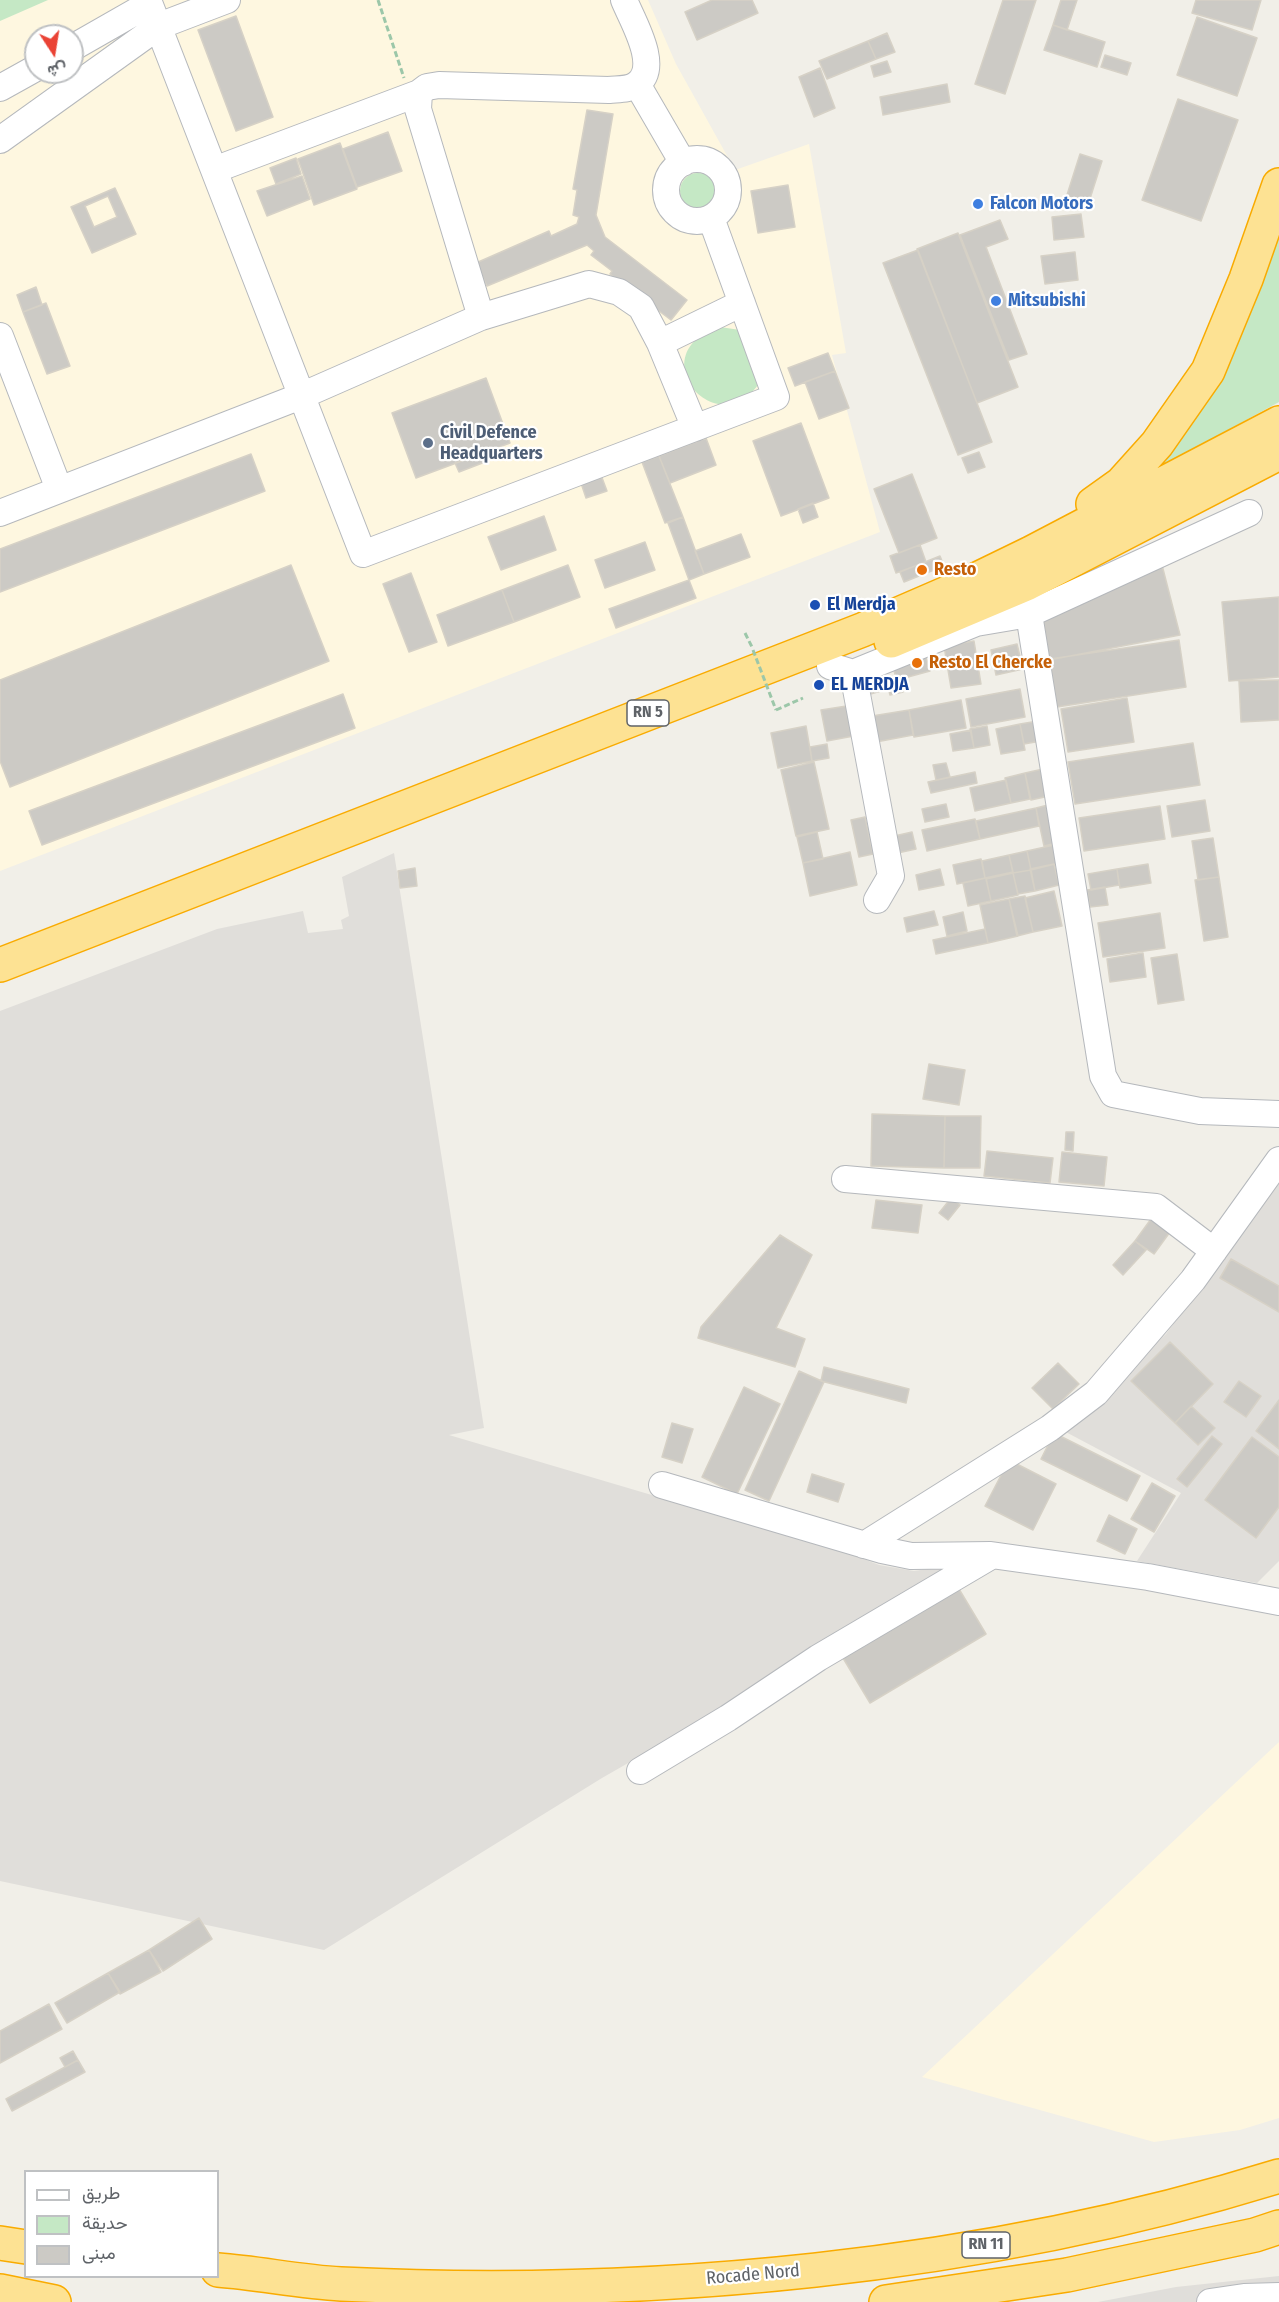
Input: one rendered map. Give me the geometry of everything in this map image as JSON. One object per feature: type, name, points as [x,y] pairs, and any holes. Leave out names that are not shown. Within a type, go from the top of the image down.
[{"type":"highway","points":[[1031,553],[1065,524],[1121,484],[1157,444],[1184,408],[1208,371],[1246,279],[1279,185]]},
{"type":"highway","name":"RN 5","points":[[0,965],[862,630],[959,588],[1031,553],[1279,423]]},
{"type":"highway","name":"RN 5","points":[[0,988],[842,670],[1026,584],[1279,453]]},
{"type":"highway","name":"Rocade Nord","points":[[219,2270],[337,2284],[429,2287],[687,2281],[808,2271],[977,2247],[1091,2226],[1202,2200],[1279,2176]]},
{"type":"highway","name":"RN 11","points":[[886,2302],[1067,2275],[1271,2232]]},
{"type":"highway","points":[[0,2243],[24,2247]]},
{"type":"highway","points":[[0,2291],[54,2302]]},
{"type":"street","points":[[84,42],[152,10],[227,0]]},
{"type":"street","points":[[214,170],[419,93],[427,87],[439,85],[609,90],[637,84],[646,72],[646,54],[624,0]]},
{"type":"street","points":[[0,140],[152,10]]},
{"type":"street","points":[[152,10],[363,554],[776,397],[711,218]]},
{"type":"street","points":[[0,88],[24,75]]},
{"type":"street","points":[[637,84],[683,163]]},
{"type":"street","points":[[419,93],[418,109],[481,317]]},
{"type":"street","points":[[691,160],[709,162],[716,166],[727,181],[727,198],[718,213],[711,218],[694,221],[677,215],[671,208],[665,192],[666,183],[675,168],[683,163],[691,160]]},
{"type":"street","points":[[0,513],[301,396],[481,317],[589,284],[619,292],[641,307],[660,343],[695,428]]},
{"type":"street","points":[[660,343],[742,303]]},
{"type":"street","points":[[0,336],[60,489]]},
{"type":"street","points":[[877,900],[891,876],[842,670],[976,623],[1029,614],[1249,513]]},
{"type":"street","points":[[1029,614],[1103,1076],[1113,1094],[1200,1111],[1279,1114]]},
{"type":"street","points":[[864,1545],[1050,1428],[1096,1393],[1193,1280],[1279,1160]]},
{"type":"street","points":[[845,1179],[1156,1207],[1214,1251]]},
{"type":"street","points":[[662,1485],[864,1545],[911,1556],[991,1555],[1148,1577],[1279,1602]]},
{"type":"street","points":[[640,1771],[728,1718],[818,1658],[991,1555]]},
{"type":"street","points":[[1210,2302],[1244,2297],[1279,2296]]},
{"type":"path","points":[[378,0],[406,84],[419,93]]},
{"type":"path","points":[[745,633],[777,710],[803,698]]},
{"type":"shaded area","name":"Civil Defence Headquarters","points":[[0,0],[648,0],[676,64],[735,170],[809,144],[846,353],[832,355],[880,532],[0,871]]},
{"type":"shaded area","points":[[394,853],[484,1428],[449,1435],[851,1554],[879,1565],[914,1571],[981,1561],[602,1778],[324,1950],[0,1881],[0,1011],[217,929],[303,911],[308,933],[343,929],[341,920],[349,916],[342,877]]},
{"type":"shaded area","points":[[1279,1182],[1279,1561],[1257,1583],[1137,1561],[1181,1493],[1062,1430],[1166,1334]]},
{"type":"shaded area","points":[[1279,1742],[1279,2118],[1240,2130],[1154,2142],[922,2077]]},
{"type":"shaded area","points":[[1279,2276],[1279,2302],[1098,2302],[1176,2287]]},
{"type":"green space","points":[[0,0],[48,0],[0,21]]},
{"type":"green space","points":[[698,173],[711,178],[716,191],[711,204],[698,209],[685,204],[680,191],[685,178]]},
{"type":"green space","points":[[1279,226],[1279,402],[1162,466],[1196,418],[1216,383]]},
{"type":"green space","points":[[720,327],[740,330],[760,382],[745,398],[729,404],[713,402],[699,394],[689,382],[684,367],[687,351],[699,337]]},
{"type":"building","points":[[712,0],[752,0],[758,13],[697,40],[685,12]]},
{"type":"building","points":[[1003,0],[1036,0],[1005,94],[975,84]]},
{"type":"building","points":[[1061,0],[1077,0],[1067,30],[1053,25]]},
{"type":"building","points":[[1196,0],[1261,0],[1252,30],[1192,13]]},
{"type":"building","points":[[236,16],[273,117],[236,131],[198,30]]},
{"type":"building","points":[[1197,17],[1257,38],[1237,96],[1177,75]]},
{"type":"building","points":[[1053,25],[1105,42],[1097,67],[1044,50]]},
{"type":"building","points":[[887,33],[895,52],[876,59],[868,41]]},
{"type":"building","points":[[868,41],[876,59],[827,79],[819,61]]},
{"type":"building","points":[[1105,55],[1131,63],[1127,75],[1101,67]]},
{"type":"building","points":[[887,61],[891,72],[874,77],[871,66]]},
{"type":"building","points":[[820,68],[835,108],[814,117],[799,77]]},
{"type":"building","points":[[947,84],[950,102],[883,115],[880,97]]},
{"type":"building","points":[[1178,99],[1238,120],[1201,221],[1142,200]]},
{"type":"building","points":[[587,110],[613,114],[596,215],[605,237],[687,300],[671,320],[610,274],[612,271],[591,255],[594,251],[587,245],[487,286],[476,263],[549,231],[551,236],[577,224],[579,217],[573,215],[577,190],[573,189]]},
{"type":"building","points":[[388,132],[402,171],[357,187],[343,149]]},
{"type":"building","points":[[340,143],[357,189],[314,205],[298,159]]},
{"type":"building","points":[[1080,154],[1102,161],[1088,205],[1066,198]]},
{"type":"building","points":[[296,158],[301,174],[276,184],[270,168]]},
{"type":"building","points":[[302,176],[310,199],[267,216],[257,191]]},
{"type":"building","points":[[788,185],[795,227],[758,233],[751,191]]},
{"type":"building","points":[[115,188],[136,234],[92,253],[71,207]]},
{"type":"building","points":[[108,196],[117,217],[94,227],[85,206]]},
{"type":"building","points":[[1081,214],[1084,237],[1054,240],[1052,217]]},
{"type":"building","name":"Mitsubishi","points":[[1000,220],[1008,239],[986,247],[1027,354],[1009,360],[960,235]]},
{"type":"building","points":[[958,233],[1018,387],[977,403],[917,249]]},
{"type":"building","points":[[918,250],[992,442],[958,455],[883,263]]},
{"type":"building","points":[[1075,252],[1078,280],[1045,284],[1041,256]]},
{"type":"building","points":[[36,287],[42,305],[23,312],[17,295]]},
{"type":"building","points":[[46,303],[70,366],[47,374],[23,312]]},
{"type":"building","points":[[828,353],[835,371],[795,386],[788,368]]},
{"type":"building","points":[[835,371],[849,408],[819,419],[805,382]]},
{"type":"building","points":[[486,378],[510,443],[416,478],[392,413]]},
{"type":"building","points":[[801,423],[829,498],[781,516],[753,441]]},
{"type":"building","points":[[706,438],[716,465],[670,483],[659,456]]},
{"type":"building","points":[[979,452],[985,467],[968,473],[962,458]]},
{"type":"building","points":[[251,454],[265,491],[0,592],[0,549]]},
{"type":"building","points":[[482,454],[485,462],[459,472],[455,463]]},
{"type":"building","points":[[659,456],[683,517],[665,523],[642,462]]},
{"type":"building","points":[[912,474],[937,538],[899,553],[874,489]]},
{"type":"building","points":[[601,475],[607,491],[586,498],[581,483]]},
{"type":"building","points":[[813,503],[818,517],[803,523],[798,509]]},
{"type":"building","points":[[544,516],[556,550],[501,570],[488,537]]},
{"type":"building","points":[[683,517],[704,574],[689,580],[668,523]]},
{"type":"building","points":[[741,534],[750,557],[704,574],[695,551]]},
{"type":"building","points":[[645,542],[655,570],[605,588],[595,560]]},
{"type":"building","points":[[920,545],[926,562],[896,573],[890,556]]},
{"type":"building","points":[[940,556],[944,566],[904,582],[900,572]]},
{"type":"building","points":[[291,565],[329,661],[10,787],[0,761],[0,680]]},
{"type":"building","points":[[568,565],[580,597],[514,622],[502,590]]},
{"type":"building","points":[[1162,565],[1180,635],[1049,660],[1043,615]]},
{"type":"building","points":[[411,573],[437,642],[409,652],[383,584]]},
{"type":"building","points":[[689,580],[696,598],[616,628],[609,609]]},
{"type":"building","points":[[502,590],[514,622],[448,646],[437,615]]},
{"type":"building","points":[[1279,597],[1279,677],[1229,681],[1222,602]]},
{"type":"building","points":[[1179,640],[1186,687],[1057,707],[1050,659]]},
{"type":"building","points":[[974,641],[981,684],[951,688],[944,646]]},
{"type":"building","points":[[1017,644],[1023,669],[996,675],[991,650]]},
{"type":"building","points":[[925,653],[930,671],[897,680],[891,662]]},
{"type":"building","points":[[883,668],[888,689],[867,695],[861,673]]},
{"type":"building","points":[[900,680],[903,692],[890,695],[887,683]]},
{"type":"building","points":[[1279,680],[1279,720],[1241,722],[1239,681]]},
{"type":"building","points":[[1020,689],[1025,717],[971,727],[966,699]]},
{"type":"building","points":[[343,694],[355,728],[42,845],[29,811]]},
{"type":"building","points":[[1127,698],[1134,742],[1068,752],[1061,709]]},
{"type":"building","points":[[961,700],[966,728],[914,737],[909,710]]},
{"type":"building","points":[[853,705],[859,735],[827,741],[821,710]]},
{"type":"building","points":[[909,710],[913,735],[876,742],[872,716]]},
{"type":"building","points":[[1038,721],[1041,741],[1024,744],[1020,724]]},
{"type":"building","points":[[1020,724],[1025,750],[1001,754],[996,729]]},
{"type":"building","points":[[806,726],[812,761],[778,768],[771,733]]},
{"type":"building","points":[[987,726],[990,745],[974,748],[970,729]]},
{"type":"building","points":[[971,730],[974,748],[953,751],[950,734]]},
{"type":"building","points":[[1193,743],[1200,785],[1075,804],[1068,762]]},
{"type":"building","points":[[827,744],[829,758],[812,761],[810,747]]},
{"type":"building","points":[[814,762],[829,829],[796,836],[781,770]]},
{"type":"building","points":[[946,763],[950,777],[936,780],[933,765]]},
{"type":"building","points":[[1043,769],[1049,796],[1031,800],[1025,773]]},
{"type":"building","points":[[975,772],[977,783],[931,793],[928,782]]},
{"type":"building","points":[[1025,773],[1030,799],[1011,803],[1005,778]]},
{"type":"building","points":[[1006,780],[1011,803],[975,811],[970,788]]},
{"type":"building","points":[[1205,800],[1210,831],[1172,837],[1167,806]]},
{"type":"building","points":[[946,804],[949,817],[925,822],[922,809]]},
{"type":"building","points":[[1048,805],[1057,843],[1044,846],[1036,808]]},
{"type":"building","points":[[1160,806],[1165,839],[1084,851],[1079,818]]},
{"type":"building","points":[[1036,808],[1039,826],[980,839],[976,821]]},
{"type":"building","points":[[865,817],[873,854],[859,857],[851,820]]},
{"type":"building","points":[[975,819],[980,839],[927,851],[922,830]]},
{"type":"building","points":[[817,832],[823,859],[803,863],[797,837]]},
{"type":"building","points":[[912,832],[916,849],[893,854],[890,837]]},
{"type":"building","points":[[1213,838],[1219,877],[1198,880],[1192,841]]},
{"type":"building","points":[[1054,845],[1059,863],[1031,870],[1027,851]]},
{"type":"building","points":[[1027,851],[1031,870],[1013,873],[1009,855]]},
{"type":"building","points":[[850,852],[857,885],[810,896],[803,863]]},
{"type":"building","points":[[1009,855],[1013,872],[985,878],[982,861]]},
{"type":"building","points":[[981,859],[985,878],[957,884],[953,865]]},
{"type":"building","points":[[1054,864],[1059,885],[1035,891],[1030,869]]},
{"type":"building","points":[[1148,864],[1151,883],[1120,888],[1117,869]]},
{"type":"building","points":[[415,868],[417,886],[400,888],[398,871]]},
{"type":"building","points":[[940,869],[944,885],[919,890],[916,875]]},
{"type":"building","points":[[1117,869],[1119,885],[1091,890],[1088,874]]},
{"type":"building","points":[[1031,870],[1035,891],[1018,894],[1013,873]]},
{"type":"building","points":[[1013,873],[1018,895],[991,901],[986,879]]},
{"type":"building","points":[[1219,877],[1228,937],[1204,941],[1195,880]]},
{"type":"building","points":[[986,878],[991,901],[968,906],[963,883]]},
{"type":"building","points":[[1105,887],[1108,905],[1090,907],[1087,890]]},
{"type":"building","points":[[1054,891],[1062,926],[1033,932],[1025,898]]},
{"type":"building","points":[[1025,896],[1033,932],[1017,936],[1009,899]]},
{"type":"building","points":[[1009,899],[1018,936],[988,943],[980,905]]},
{"type":"building","points":[[934,911],[938,925],[907,932],[904,918]]},
{"type":"building","points":[[963,912],[967,931],[947,936],[943,917]]},
{"type":"building","points":[[1160,913],[1165,948],[1103,957],[1098,923]]},
{"type":"building","points":[[985,929],[988,943],[936,954],[933,940]]},
{"type":"building","points":[[1143,953],[1146,977],[1110,982],[1107,959]]},
{"type":"building","points":[[1177,954],[1184,1000],[1158,1004],[1151,958]]},
{"type":"building","points":[[929,1064],[965,1070],[959,1105],[923,1099]]},
{"type":"building","points":[[872,1114],[945,1116],[944,1168],[871,1166]]},
{"type":"building","points":[[945,1116],[981,1116],[980,1168],[944,1168]]},
{"type":"building","points":[[1066,1132],[1074,1132],[1073,1151],[1065,1150]]},
{"type":"building","points":[[987,1151],[1053,1158],[1050,1183],[984,1176]]},
{"type":"building","points":[[1062,1152],[1107,1157],[1104,1186],[1059,1182]]},
{"type":"building","points":[[951,1198],[960,1205],[948,1220],[939,1213]]},
{"type":"building","points":[[876,1200],[922,1205],[918,1233],[872,1228]]},
{"type":"building","points":[[1151,1219],[1170,1232],[1154,1254],[1135,1241]]},
{"type":"building","points":[[780,1235],[812,1255],[776,1328],[805,1339],[795,1367],[698,1338],[701,1327]]},
{"type":"building","points":[[1135,1241],[1146,1250],[1123,1275],[1113,1265]]},
{"type":"building","points":[[1231,1259],[1279,1286],[1279,1312],[1220,1278]]},
{"type":"building","points":[[1170,1342],[1213,1384],[1175,1423],[1131,1381]]},
{"type":"building","points":[[1058,1363],[1079,1384],[1053,1409],[1032,1388]]},
{"type":"building","points":[[824,1367],[909,1389],[906,1403],[821,1381]]},
{"type":"building","points":[[799,1371],[824,1382],[769,1501],[745,1490]]},
{"type":"building","points":[[1239,1381],[1261,1396],[1246,1417],[1224,1402]]},
{"type":"building","points":[[744,1387],[780,1404],[737,1494],[702,1477]]},
{"type":"building","points":[[1279,1400],[1279,1449],[1256,1431]]},
{"type":"building","points":[[1191,1406],[1215,1428],[1198,1445],[1175,1423]]},
{"type":"building","points":[[672,1423],[693,1429],[682,1463],[662,1457]]},
{"type":"building","points":[[1054,1433],[1140,1476],[1127,1501],[1041,1459]]},
{"type":"building","points":[[1212,1436],[1222,1444],[1187,1487],[1177,1479]]},
{"type":"building","points":[[1252,1437],[1279,1457],[1279,1507],[1256,1538],[1205,1500]]},
{"type":"building","points":[[1009,1460],[1056,1484],[1033,1530],[985,1506]]},
{"type":"building","points":[[812,1474],[844,1484],[838,1502],[807,1492]]},
{"type":"building","points":[[1152,1483],[1175,1496],[1154,1532],[1131,1519]]},
{"type":"building","points":[[1109,1515],[1137,1529],[1125,1554],[1097,1541]]},
{"type":"building","points":[[953,1579],[986,1634],[870,1703],[837,1648]]},
{"type":"building","points":[[199,1918],[212,1939],[163,1971],[149,1950]]},
{"type":"building","points":[[149,1950],[161,1972],[120,1994],[108,1973]]},
{"type":"building","points":[[108,1973],[120,1992],[67,2023],[55,2003]]},
{"type":"building","points":[[49,2004],[62,2029],[0,2063],[0,2031]]},
{"type":"building","points":[[73,2051],[78,2060],[65,2067],[60,2058]]},
{"type":"building","points":[[78,2060],[85,2072],[12,2111],[6,2099]]},
{"type":"place","name":"Falcon Motors","points":[[978,204]]},
{"type":"place","name":"Mitsubishi","points":[[996,301]]},
{"type":"place","name":"Civil Defence Headquarters","points":[[428,443]]},
{"type":"place","name":"Resto","points":[[922,570]]},
{"type":"place","name":"El Merdja","points":[[815,605]]},
{"type":"place","name":"Resto El Chercke","points":[[917,663]]},
{"type":"place","name":"EL MERDJA","points":[[819,685]]}]
